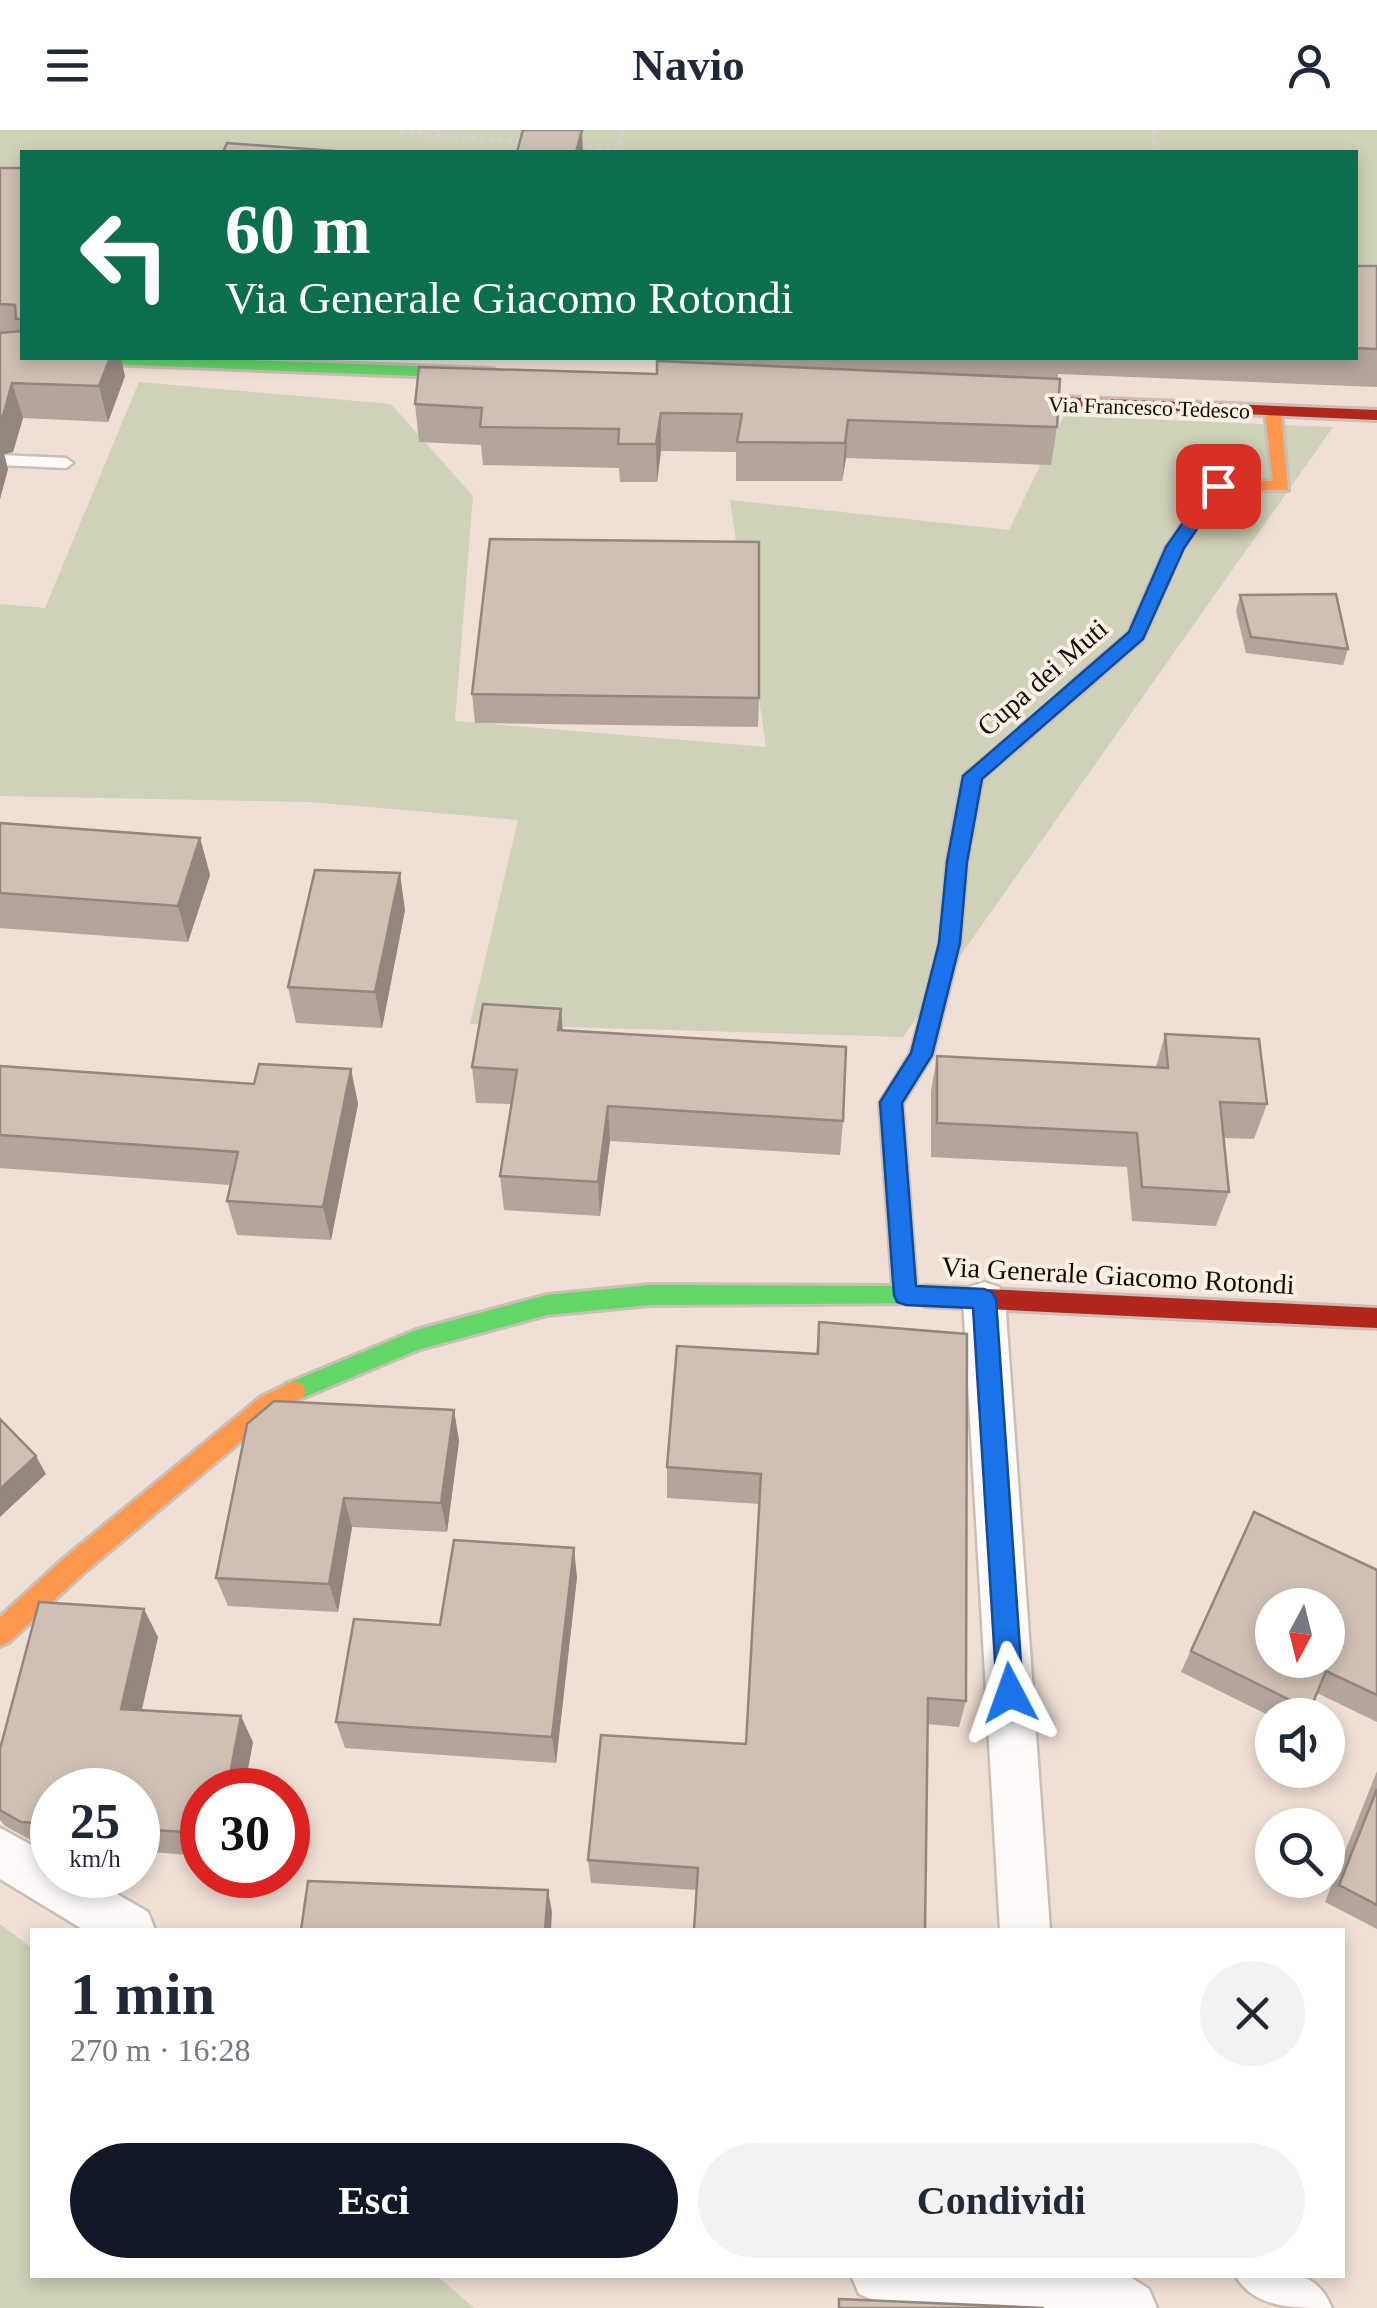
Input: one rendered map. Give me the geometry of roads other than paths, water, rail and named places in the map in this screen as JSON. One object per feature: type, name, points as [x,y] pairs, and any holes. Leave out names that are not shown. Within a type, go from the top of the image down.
[{"type":"street","points":[[183,360],[486,366],[524,376]]},
{"type":"street","name":"Via Francesco Tedesco","points":[[952,398],[1377,415]]},
{"type":"street","name":"Cupa dei Muti","points":[[906,1295],[891,1102],[921,1055],[950,943],[957,862],[973,776],[1137,635],[1175,547],[1218,486],[1282,486],[1272,411]]},
{"type":"street","name":"Via Generale Giacomo Rotondi","points":[[0,1634],[71,1568],[268,1404],[335,1371],[416,1340],[548,1305],[650,1295],[906,1295],[1377,1318]]},
{"type":"street","points":[[984,1299],[1025,1928]]},
{"type":"street","points":[[0,1852],[127,1928]]},
{"type":"street","points":[[908,2278],[1119,2299],[1130,2308]]},
{"type":"street","points":[[1266,2278],[1305,2308]]},
{"type":"lane","points":[[0,460],[66,463]]}]
